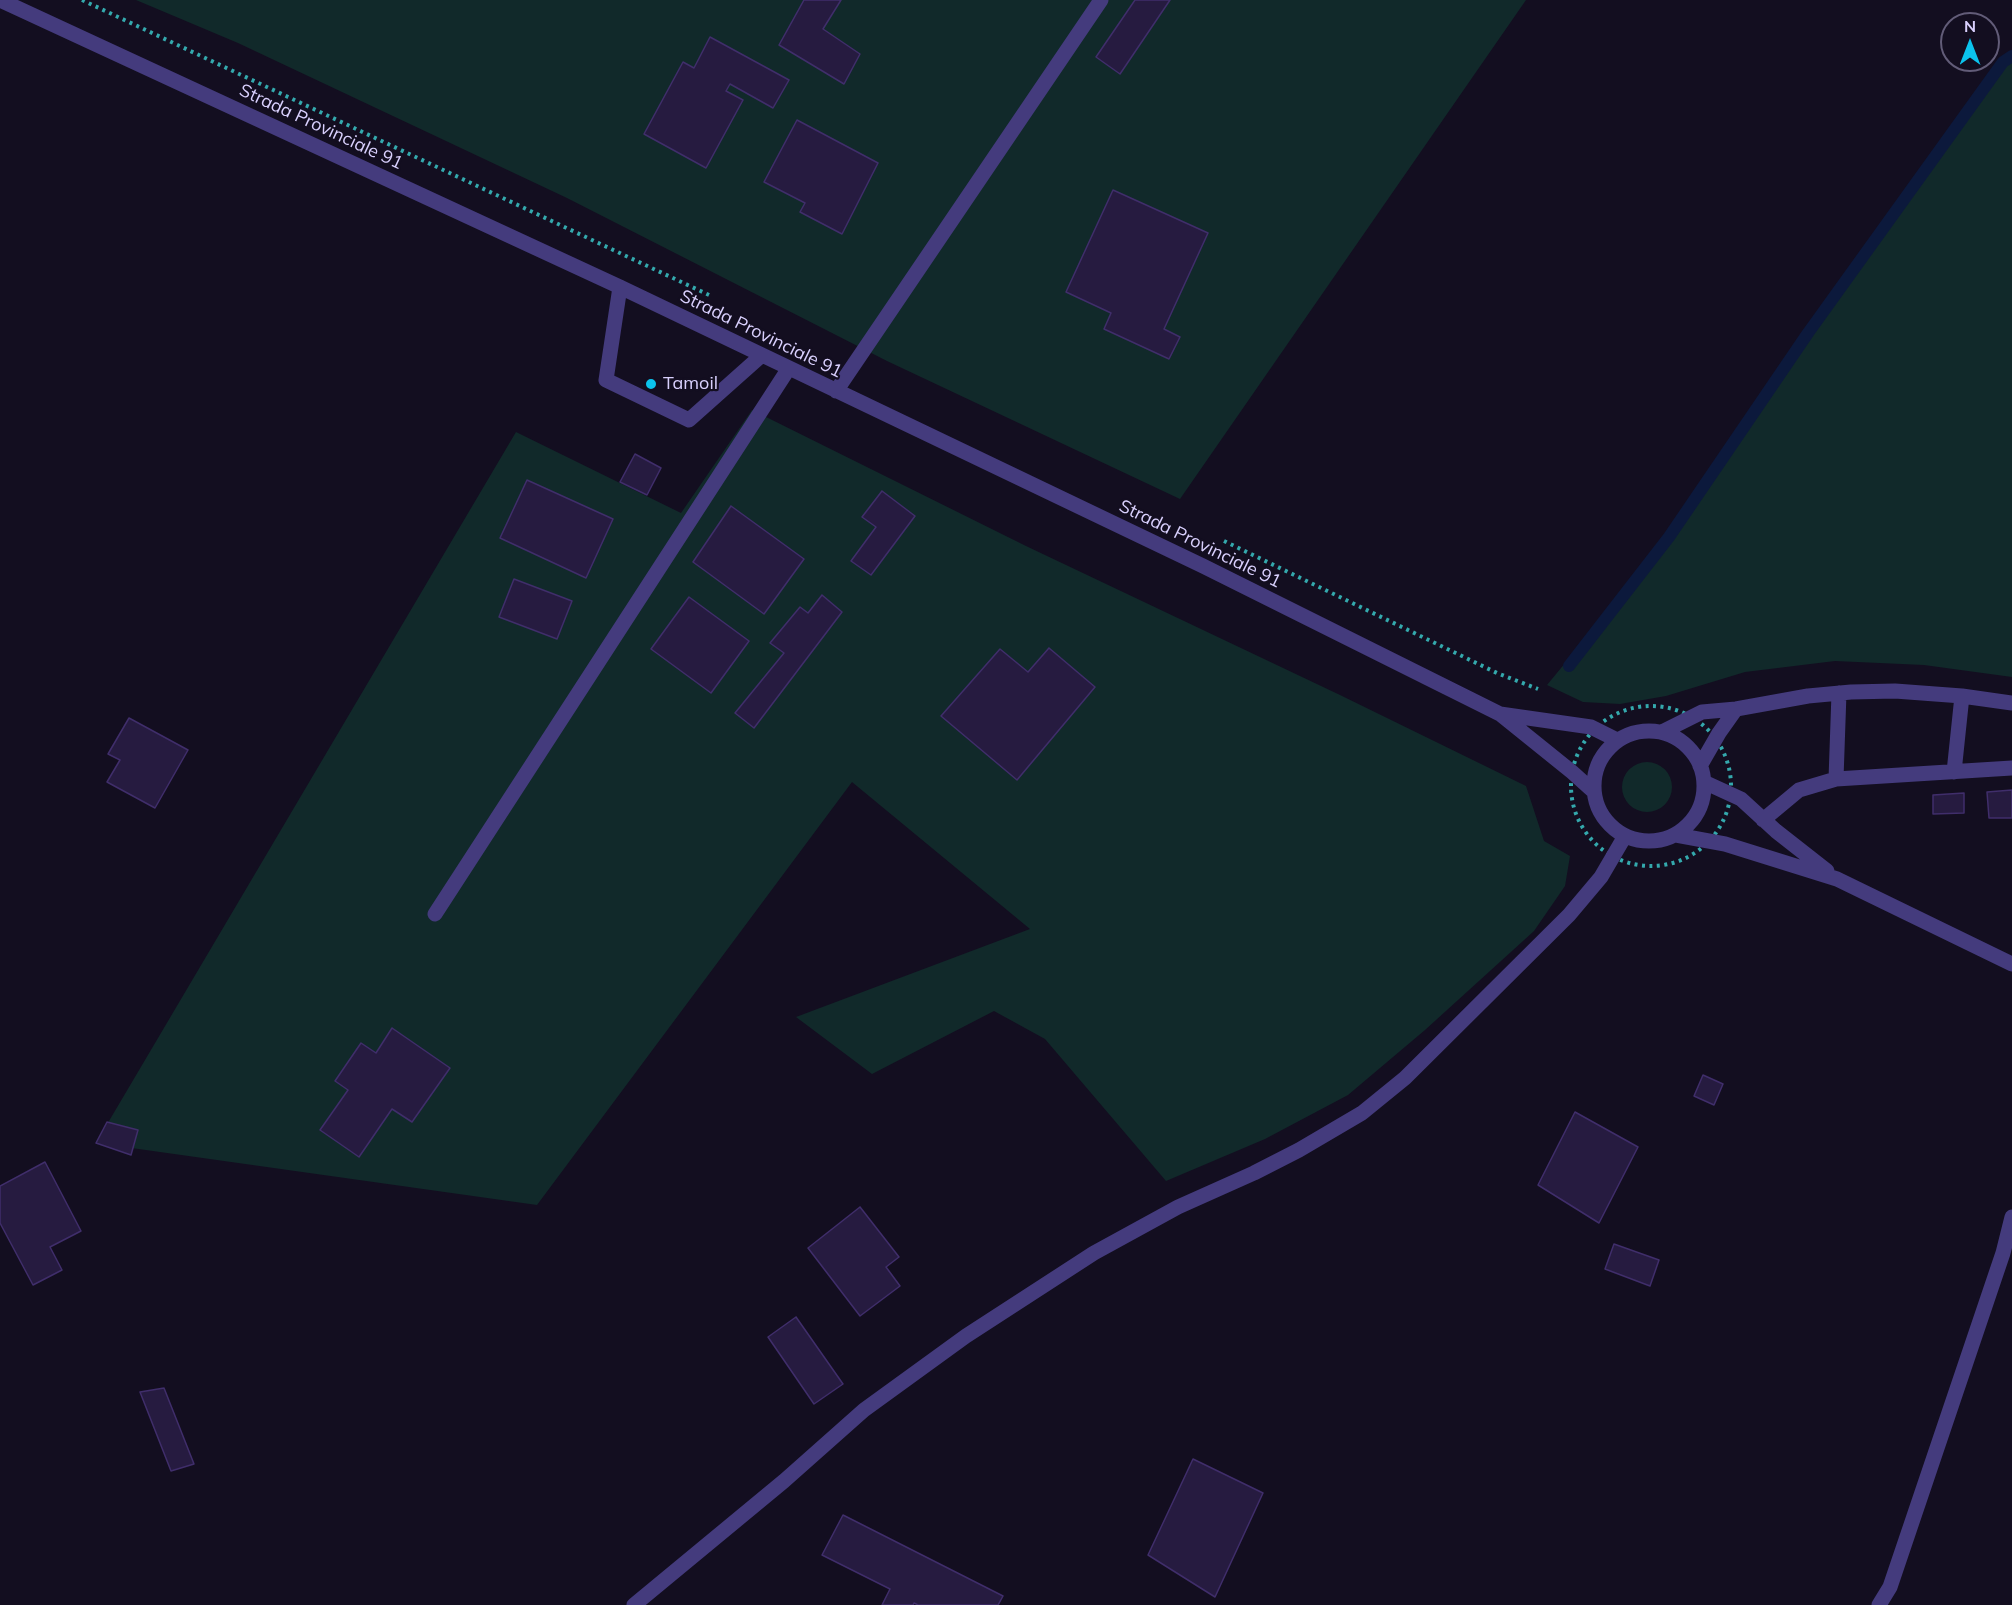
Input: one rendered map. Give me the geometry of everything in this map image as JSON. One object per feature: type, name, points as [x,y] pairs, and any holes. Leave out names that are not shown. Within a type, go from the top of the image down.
[{"type":"street","name":"Strada Provinciale 91","points":[[0,0],[620,287],[1203,566],[1500,714]]},
{"type":"street","points":[[836,391],[1101,0]]},
{"type":"street","points":[[620,287],[606,380],[689,420],[762,355]]},
{"type":"street","points":[[435,914],[789,368]]},
{"type":"street","points":[[1662,732],[1702,712],[1839,693],[1895,691],[1962,696],[2012,703]]},
{"type":"street","points":[[1836,779],[1839,693]]},
{"type":"street","points":[[1954,772],[1962,696]]},
{"type":"street","points":[[1700,766],[1736,709]]},
{"type":"street","points":[[1500,714],[1591,727],[1617,740]]},
{"type":"street","points":[[1500,714],[1593,790]]},
{"type":"street","points":[[1654,730],[1662,732],[1671,734],[1686,744],[1697,758],[1704,782],[1704,792],[1700,809],[1690,824],[1676,835],[1659,841],[1641,841],[1625,836],[1609,825],[1598,809],[1593,790],[1594,771],[1603,754],[1617,740],[1634,732],[1654,730]]},
{"type":"street","points":[[1763,819],[1799,790],[1836,779],[2012,768]]},
{"type":"street","points":[[1704,782],[1741,799],[1837,879]]},
{"type":"street","points":[[1676,835],[1779,859],[1837,879],[2012,964]]},
{"type":"street","points":[[634,1605],[784,1481],[864,1410],[966,1336],[1094,1253],[1178,1207],[1299,1150],[1362,1113],[1404,1078],[1569,915],[1601,877],[1625,836]]},
{"type":"street","points":[[1879,1605],[1890,1587],[2003,1252],[2012,1217]]},
{"type":"path","points":[[1655,706],[1677,711],[1691,718],[1698,721],[1716,740],[1726,757],[1731,779],[1731,794],[1723,823],[1710,842],[1691,855],[1670,864],[1647,866],[1625,862],[1613,856],[1588,836],[1577,816],[1571,794],[1572,772],[1580,750],[1596,730],[1611,717],[1632,709],[1655,706]]},
{"type":"green space","points":[[136,0],[1526,0],[1180,499],[887,361],[567,198],[238,43]]},
{"type":"green space","points":[[2012,56],[2012,677],[1924,665],[1835,661],[1745,672],[1666,696],[1620,704],[1583,702],[1547,685],[1669,537],[1808,333],[1996,72],[2000,72],[2003,62]]},
{"type":"green space","points":[[752,410],[1026,546],[1526,786],[1544,841],[1570,856],[1565,886],[1534,931],[1425,1030],[1348,1095],[1265,1139],[1166,1181],[1045,1039],[994,1011],[872,1074],[796,1017],[1030,929],[852,782],[537,1205],[96,1143],[516,432],[681,513]]},
{"type":"green space","points":[[1647,762],[1661,766],[1668,773],[1672,787],[1668,801],[1661,808],[1647,812],[1633,808],[1626,801],[1622,787],[1626,773],[1633,766]]},
{"type":"building","points":[[804,0],[841,0],[823,29],[860,54],[844,84],[779,45]]},
{"type":"building","points":[[1135,0],[1170,0],[1120,74],[1096,57]]},
{"type":"building","points":[[710,37],[789,80],[773,108],[730,84],[726,91],[743,100],[706,168],[644,134],[683,62],[694,68]]},
{"type":"building","points":[[797,120],[878,163],[842,234],[800,212],[805,203],[764,182]]},
{"type":"building","points":[[1113,190],[1208,233],[1164,329],[1180,337],[1169,359],[1104,329],[1111,313],[1066,292]]},
{"type":"building","points":[[635,454],[661,468],[647,495],[620,482]]},
{"type":"building","points":[[527,480],[613,519],[586,578],[500,538]]},
{"type":"building","points":[[882,491],[915,516],[871,575],[851,561],[876,527],[862,517]]},
{"type":"building","points":[[731,506],[804,559],[764,614],[693,562]]},
{"type":"building","points":[[514,579],[572,601],[557,639],[499,617]]},
{"type":"building","points":[[822,595],[842,612],[754,728],[735,713],[784,653],[770,643],[800,607],[808,613]]},
{"type":"building","points":[[689,597],[749,641],[711,693],[651,649]]},
{"type":"building","points":[[1049,648],[1095,687],[1017,780],[941,716],[1000,649],[1028,672]]},
{"type":"building","points":[[129,718],[188,750],[155,808],[107,782],[120,760],[108,754]]},
{"type":"building","points":[[2012,790],[2012,818],[1989,818],[1987,792]]},
{"type":"building","points":[[1964,793],[1964,813],[1933,814],[1933,795]]},
{"type":"building","points":[[392,1028],[450,1068],[412,1122],[392,1109],[359,1157],[320,1130],[348,1090],[335,1081],[361,1043],[376,1053]]},
{"type":"building","points":[[1703,1075],[1723,1084],[1714,1105],[1694,1096]]},
{"type":"building","points":[[1575,1112],[1638,1147],[1599,1223],[1538,1185]]},
{"type":"building","points":[[107,1122],[138,1130],[131,1155],[96,1143]]},
{"type":"building","points":[[45,1162],[81,1231],[50,1247],[62,1270],[33,1285],[0,1223],[0,1186]]},
{"type":"building","points":[[860,1207],[899,1257],[886,1267],[900,1286],[860,1316],[808,1248]]},
{"type":"building","points":[[1614,1244],[1659,1260],[1650,1286],[1605,1269]]},
{"type":"building","points":[[796,1317],[843,1384],[814,1404],[768,1337]]},
{"type":"building","points":[[164,1388],[194,1464],[171,1471],[140,1392]]},
{"type":"building","points":[[1193,1459],[1263,1493],[1215,1597],[1148,1555]]},
{"type":"building","points":[[843,1515],[1003,1596],[998,1605],[918,1605],[914,1603],[913,1605],[882,1605],[890,1589],[822,1555]]},
{"type":"waterway","points":[[1569,666],[1669,537],[1808,333],[2003,62],[2012,56]]},
{"type":"place","name":"Tamoil","points":[[651,384]]}]
